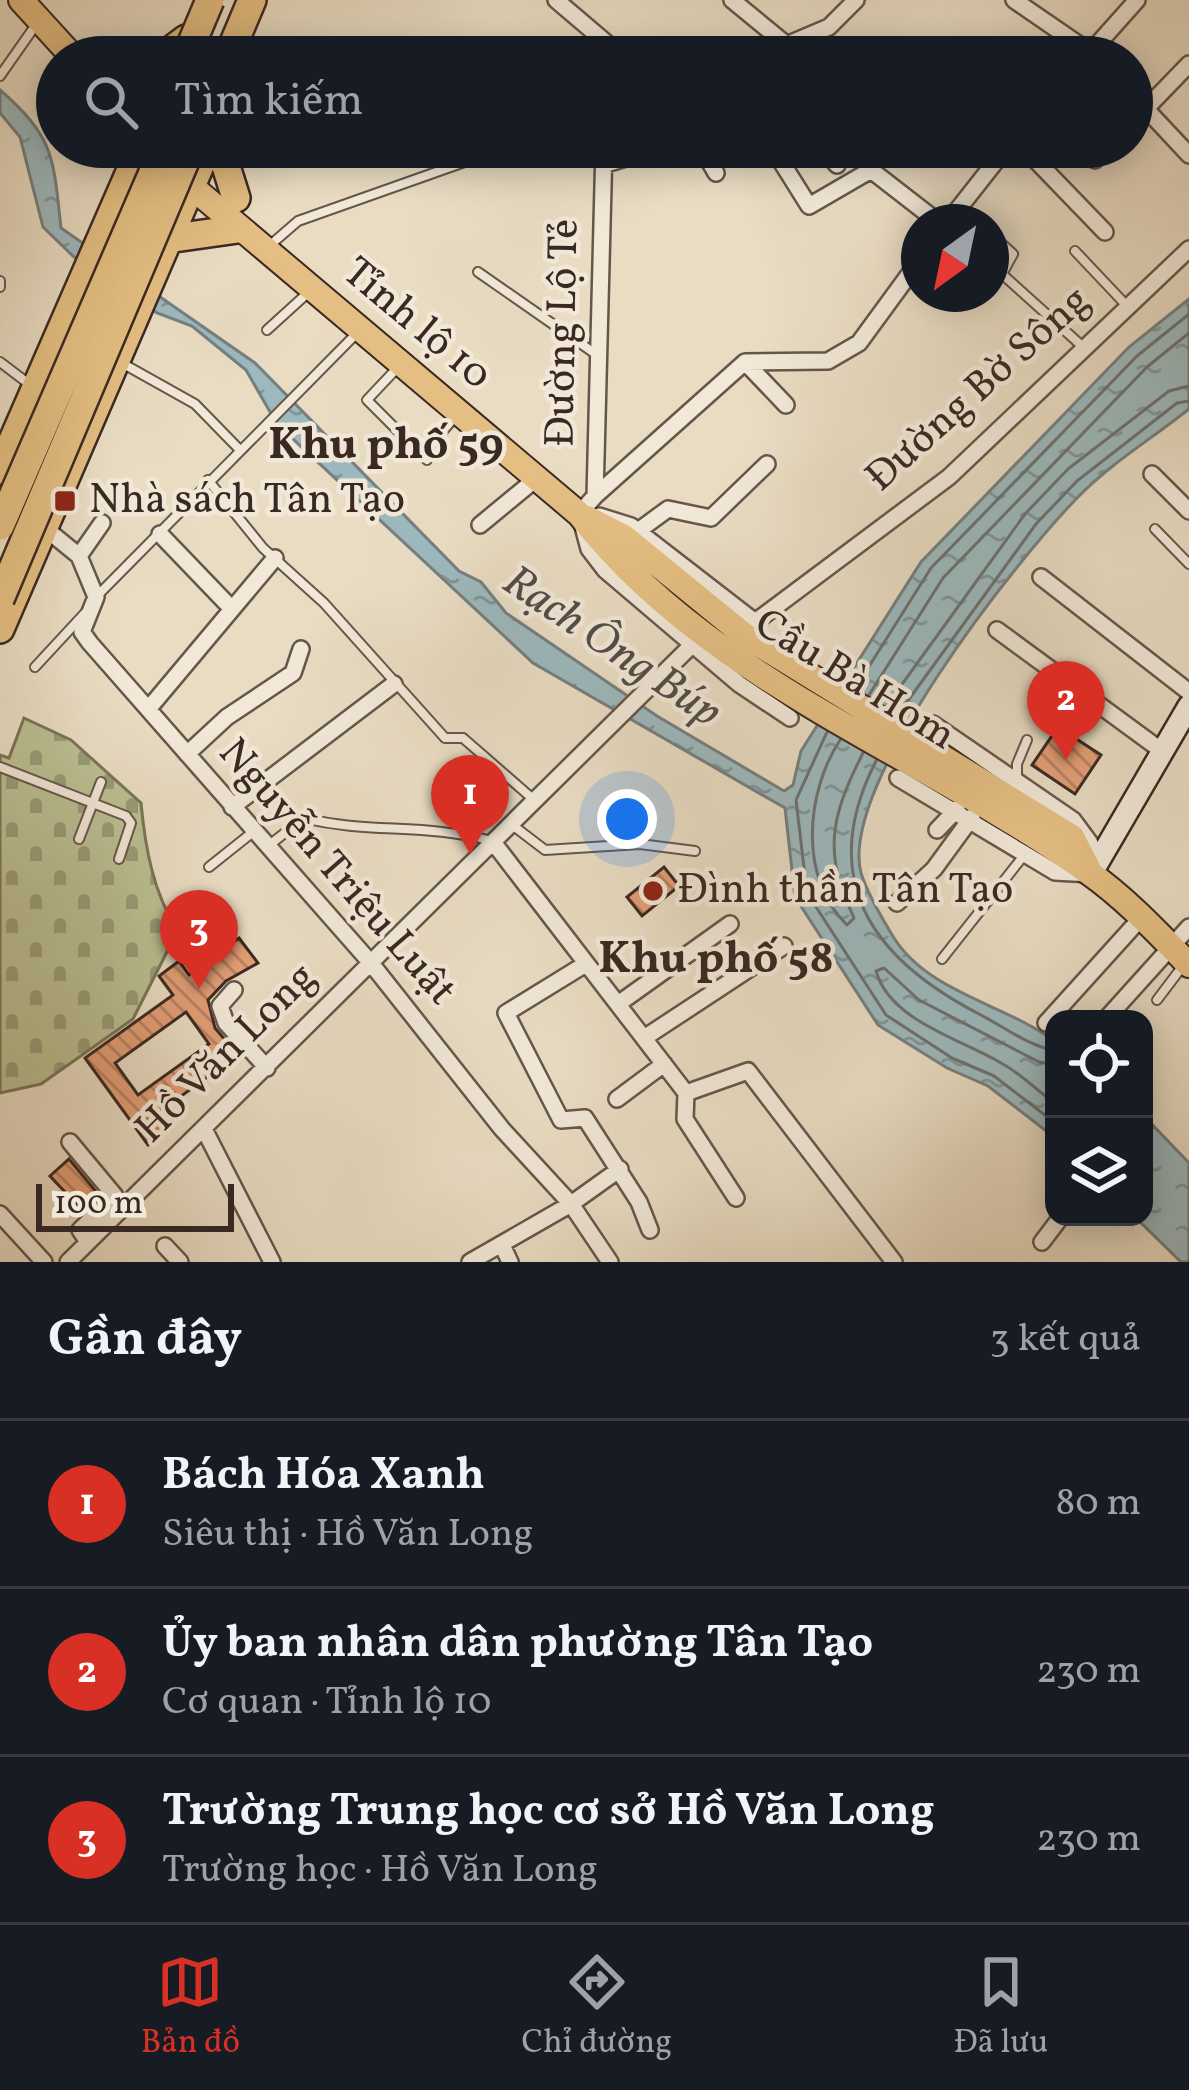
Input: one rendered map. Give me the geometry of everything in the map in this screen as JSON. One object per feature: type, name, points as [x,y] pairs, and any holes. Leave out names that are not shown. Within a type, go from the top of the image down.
[{"type":"highway","points":[[192,36],[206,0]]},
{"type":"highway","points":[[198,36],[226,0]]},
{"type":"highway","points":[[223,36],[238,0]]},
{"type":"highway","points":[[237,36],[252,0]]},
{"type":"highway","points":[[254,36],[269,0]]},
{"type":"highway","points":[[119,168],[119,197]]},
{"type":"highway","points":[[3,452],[135,168]]},
{"type":"highway","points":[[0,494],[137,168]]},
{"type":"highway","points":[[0,526],[155,168]]},
{"type":"highway","points":[[0,571],[190,168]]},
{"type":"highway","points":[[0,599],[190,168]]},
{"type":"highway","points":[[0,629],[117,361],[192,168]]},
{"type":"highway","points":[[208,168],[236,198]]},
{"type":"highway","points":[[119,197],[167,239],[255,239]]},
{"type":"highway","points":[[61,328],[87,334],[117,361]]},
{"type":"main road","points":[[20,0],[54,36]]},
{"type":"main road","name":"Tỉnh lộ 10","points":[[205,168],[255,239],[536,478],[587,505],[624,541]]},
{"type":"main road","name":"Tỉnh lộ 10","points":[[236,198],[255,239]]},
{"type":"main road","name":"Cầu Bà Hom","points":[[624,541],[744,635],[1069,847],[1091,874]]},
{"type":"main road","points":[[1182,958],[1091,874],[1162,751],[1183,732],[1189,706]]},
{"type":"street","points":[[556,0],[595,36]]},
{"type":"street","points":[[732,0],[776,36]]},
{"type":"street","points":[[810,36],[829,27],[856,0]]},
{"type":"street","points":[[1014,0],[1065,36]]},
{"type":"street","points":[[1108,36],[1137,0]]},
{"type":"street","points":[[1153,102],[1189,64]]},
{"type":"street","points":[[1153,116],[1189,155]]},
{"type":"street","name":"Đường Lộ Tẻ","points":[[587,505],[601,358],[604,168]]},
{"type":"street","points":[[713,168],[716,173]]},
{"type":"street","points":[[785,168],[809,206],[871,170],[915,204]]},
{"type":"street","points":[[961,204],[990,168]]},
{"type":"street","points":[[1043,168],[1105,232]]},
{"type":"street","name":"Đường Bờ Sông","points":[[754,622],[949,477],[1189,249]]},
{"type":"street","points":[[587,505],[746,362],[828,361],[859,343],[901,286]]},
{"type":"street","points":[[746,362],[786,405]]},
{"type":"street","points":[[624,541],[649,518],[668,509],[711,518],[767,464]]},
{"type":"street","points":[[1152,474],[1189,511]]},
{"type":"street","points":[[481,525],[536,478]]},
{"type":"street","name":"Tỉnh lộ 10","points":[[587,505],[598,564],[746,690],[790,718]]},
{"type":"street","points":[[79,556],[101,523]]},
{"type":"street","name":"Nguyễn Triệu Luật","points":[[46,529],[79,556],[91,604],[82,632],[370,962],[502,1129],[571,1204],[610,1262]]},
{"type":"street","points":[[160,534],[232,609]]},
{"type":"street","name":"Tỉnh lộ 10","points":[[624,541],[754,622]]},
{"type":"street","points":[[150,707],[275,558]]},
{"type":"street","points":[[1041,577],[1189,692]]},
{"type":"street","points":[[998,630],[1162,751]]},
{"type":"street","name":"Hồ Văn Long","points":[[68,1262],[694,643]]},
{"type":"street","points":[[187,754],[227,717],[293,673],[301,650]]},
{"type":"street","points":[[232,807],[394,684]]},
{"type":"street","points":[[898,778],[1065,875],[1091,874],[1092,856],[1084,832],[933,724]]},
{"type":"street","points":[[937,830],[964,813]]},
{"type":"street","points":[[897,903],[934,869],[964,813]]},
{"type":"street","points":[[493,842],[686,1093],[685,1119],[736,1198]]},
{"type":"street","points":[[1058,1010],[1140,919]]},
{"type":"street","points":[[618,1004],[730,924]]},
{"type":"street","points":[[1117,1010],[1182,958],[1189,927]]},
{"type":"street","points":[[644,1038],[784,946]]},
{"type":"street","points":[[584,965],[506,1013],[561,1120],[585,1118],[620,1168],[650,1231]]},
{"type":"street","points":[[234,990],[220,1006],[226,1023],[267,1068]]},
{"type":"street","points":[[617,1100],[664,1064]]},
{"type":"street","points":[[686,1093],[748,1071],[894,1262]]},
{"type":"street","points":[[204,1129],[272,1262]]},
{"type":"street","points":[[70,1142],[115,1196],[80,1230],[88,1242]]},
{"type":"street","points":[[470,1262],[571,1204],[620,1168]]},
{"type":"street","points":[[0,1214],[44,1262]]},
{"type":"street","points":[[1042,1242],[1054,1226]]},
{"type":"street","points":[[502,1245],[510,1262]]},
{"type":"street","points":[[165,1246],[180,1262]]},
{"type":"lane","points":[[0,76],[40,20]]},
{"type":"lane","points":[[255,239],[448,168]]},
{"type":"lane","points":[[1076,251],[1127,306]]},
{"type":"lane","points":[[478,272],[601,358]]},
{"type":"lane","points":[[1009,280],[1082,346]]},
{"type":"lane","points":[[267,330],[312,289]]},
{"type":"lane","points":[[35,668],[208,480],[361,329]]},
{"type":"lane","points":[[117,361],[194,404],[239,449]]},
{"type":"lane","points":[[0,362],[35,388]]},
{"type":"lane","points":[[401,364],[367,400],[425,457],[458,412]]},
{"type":"lane","points":[[208,480],[445,738],[463,739],[534,800]]},
{"type":"lane","points":[[1155,529],[1189,564]]},
{"type":"lane","points":[[1017,783],[1016,764],[1027,740]]},
{"type":"lane","points":[[0,767],[93,801],[131,823],[119,859]]},
{"type":"lane","points":[[79,839],[101,782]]},
{"type":"lane","points":[[266,848],[304,818],[344,828],[410,825],[493,842]]},
{"type":"lane","points":[[510,823],[545,850],[640,844],[695,851]]},
{"type":"lane","points":[[209,867],[253,832]]},
{"type":"lane","points":[[943,958],[1025,852]]},
{"type":"lane","points":[[1157,1000],[1182,958]]},
{"type":"green space","points":[[24,718],[71,740],[141,803],[152,869],[178,930],[133,1019],[41,1084],[0,1093],[0,755],[9,758]]},
{"type":"water","points":[[0,90],[36,128],[36,168],[53,168],[61,228],[255,363],[459,571],[481,582],[506,613],[657,716],[784,791],[793,785],[801,751],[921,562],[1129,347],[1189,299],[1189,409],[1093,482],[1017,567],[904,731],[877,785],[861,834],[864,881],[909,957],[947,985],[1045,1035],[1045,1130],[988,1086],[947,1068],[878,1025],[795,897],[785,808],[533,663],[277,424],[246,370],[192,326],[157,313],[74,257],[43,227],[20,137],[0,113]]},
{"type":"water","points":[[1153,1125],[1189,1163],[1189,1262],[1181,1262],[1144,1226],[1153,1226]]},
{"type":"building","points":[[1058,727],[1101,755],[1075,794],[1032,765]]},
{"type":"building","name":"Đình thần Tân Tạo","points":[[664,867],[679,886],[642,916],[627,897]]},
{"type":"building","points":[[239,938],[258,963],[226,981],[208,1000],[215,1028],[238,1055],[159,1112],[171,1129],[148,1145],[85,1058],[173,995],[159,976],[179,961],[189,975]],"holes":[[[186,1012],[209,1044],[138,1095],[115,1063]]]},
{"type":"building","points":[[69,1159],[98,1194],[81,1209],[50,1176]]},
{"type":"place","name":"Nhà sách Tân Tạo","points":[[65,501]]},
{"type":"place","name":"Ủy ban nhân dân phường Tân Tạo","points":[[1066,760]]},
{"type":"place","name":"Bách Hóa Xanh","points":[[470,854]]},
{"type":"place","name":"Đình thần Tân Tạo","points":[[653,891]]},
{"type":"place","name":"Trường Trung học cơ sở Hồ Văn Long","points":[[199,989]]},
{"type":"district","name":"Khu phố 59","points":[[386,446]]},
{"type":"district","name":"Khu phố 58","points":[[716,960]]},
{"type":"water label","name":"Rạch Ông Búp","points":[[611,648]]}]
